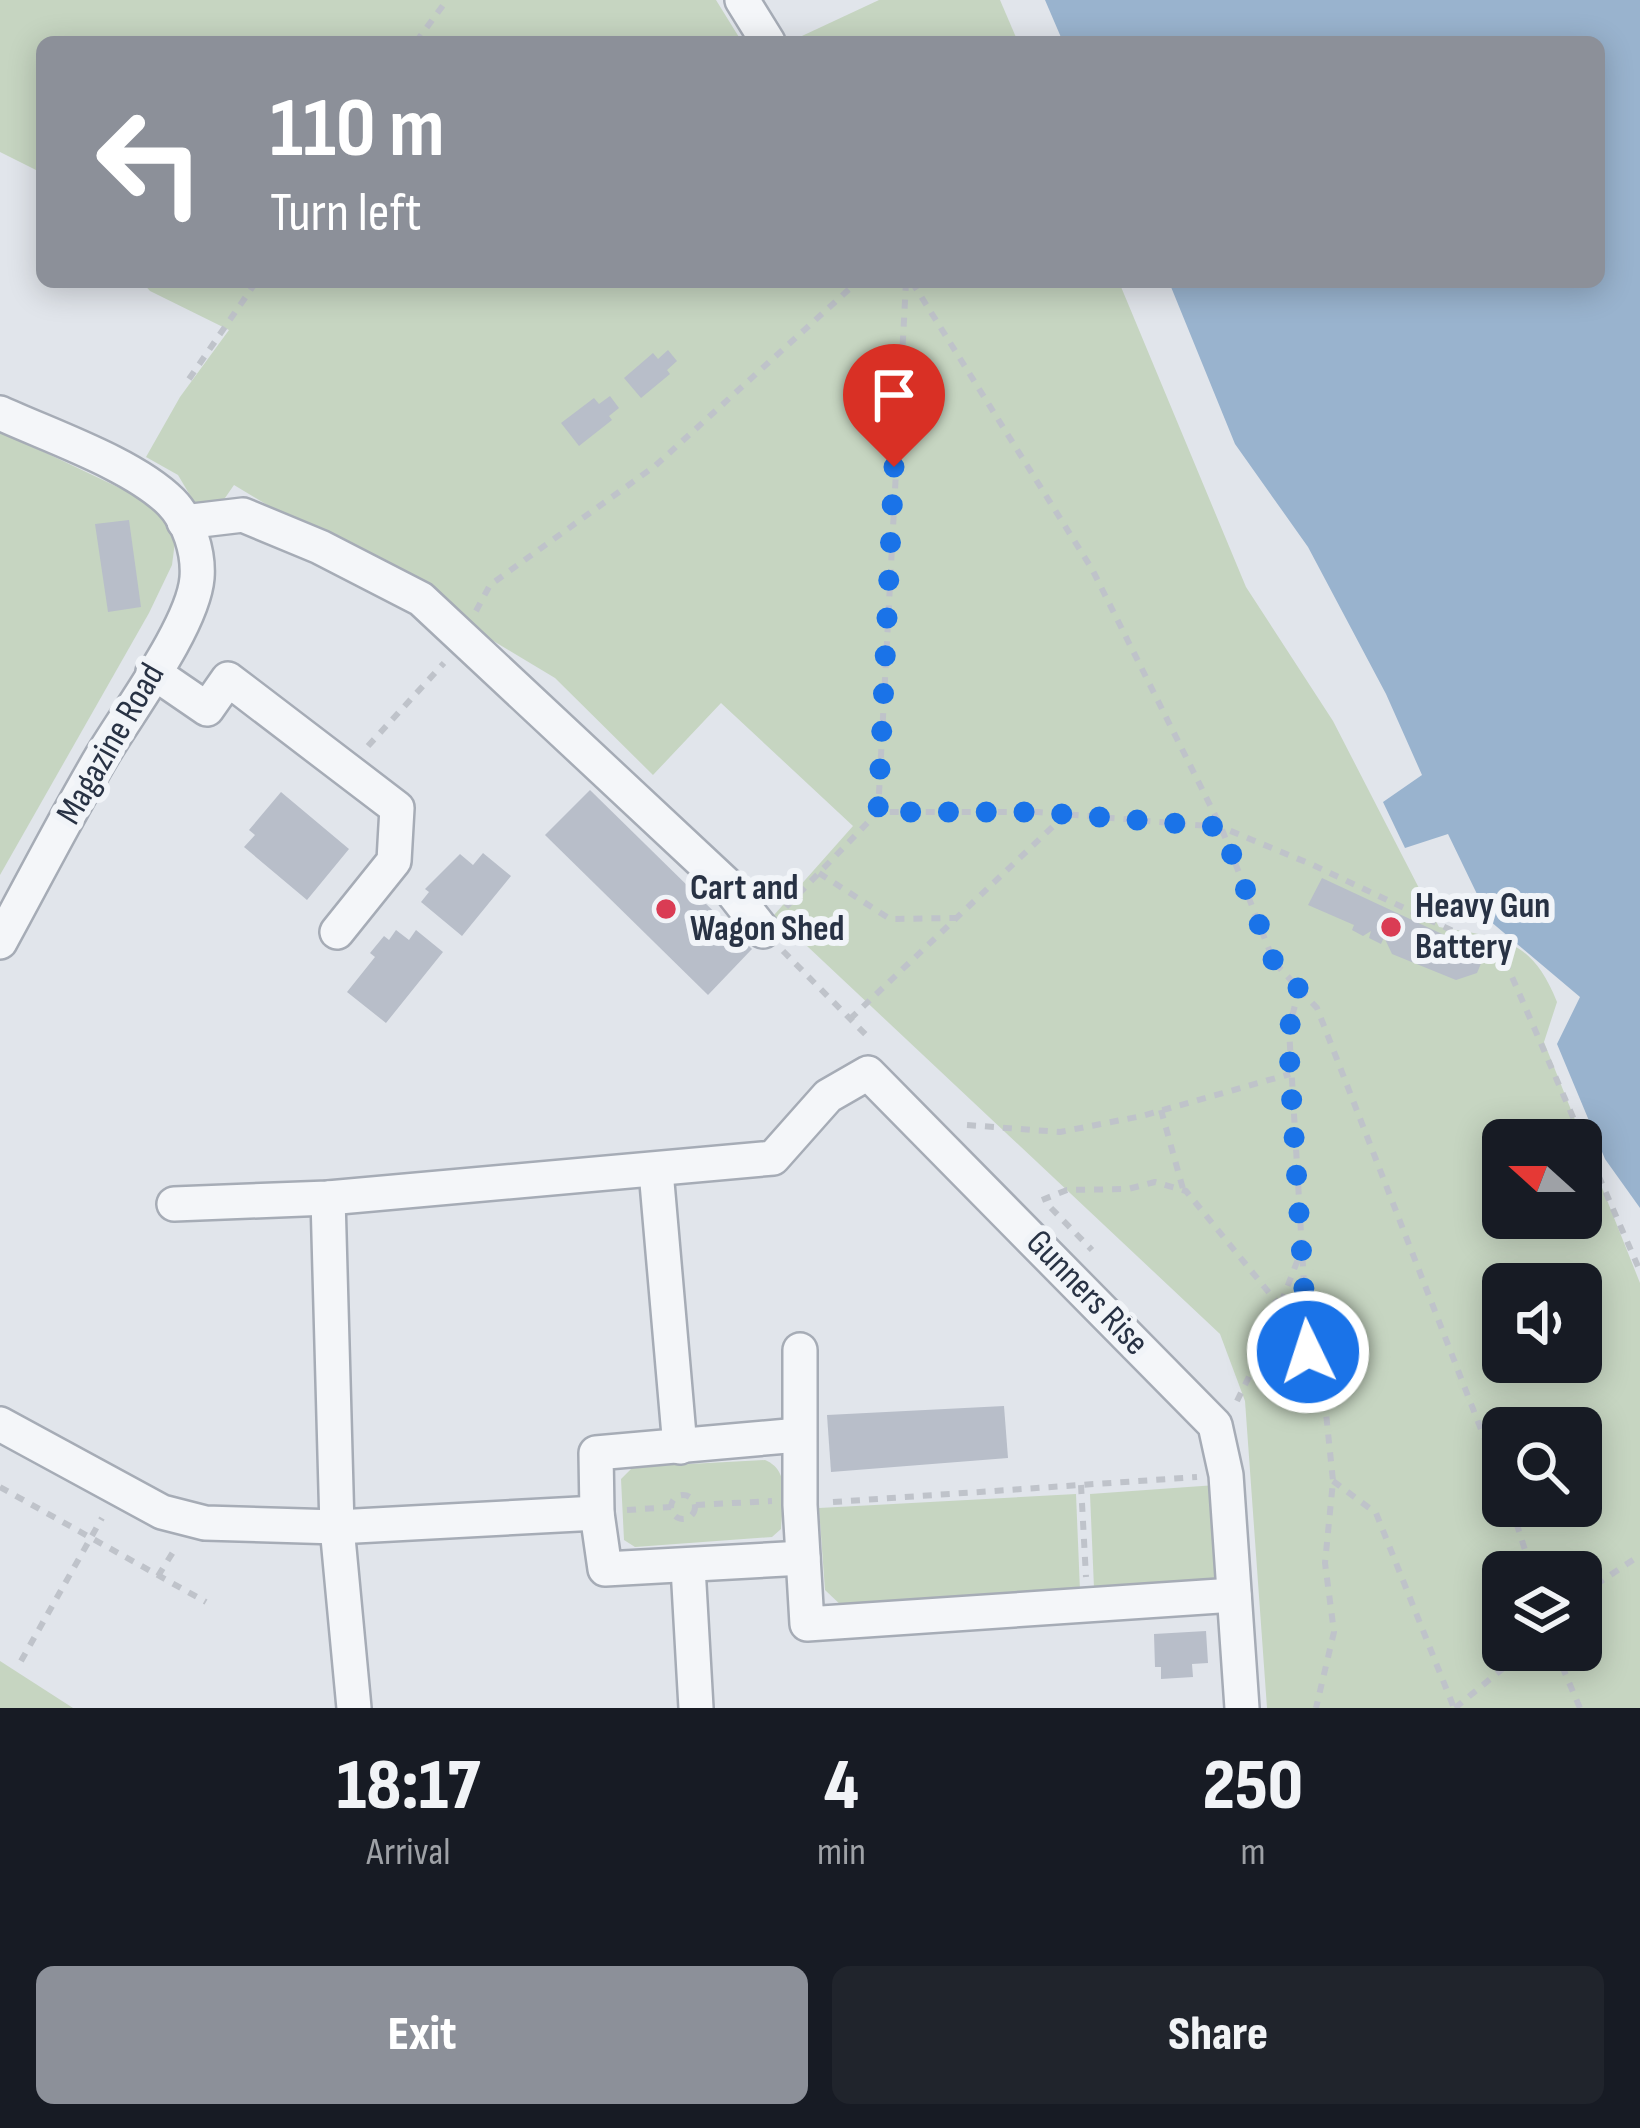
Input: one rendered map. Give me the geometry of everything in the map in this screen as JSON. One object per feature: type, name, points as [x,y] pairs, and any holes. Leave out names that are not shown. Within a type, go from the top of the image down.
[{"type":"street","points":[[742,0],[763,36]]},
{"type":"street","points":[[0,412],[151,486],[174,504],[189,531],[243,515],[320,547],[421,599],[726,884],[763,931]]},
{"type":"street","name":"Magazine Road","points":[[0,942],[190,605],[197,577],[189,531]]},
{"type":"street","points":[[153,672],[207,709],[228,679],[398,808],[394,861],[337,932]]},
{"type":"street","name":"Gunners Rise","points":[[656,1171],[773,1158],[828,1096],[868,1073],[1215,1424],[1226,1475],[1242,1708]]},
{"type":"street","points":[[174,1204],[328,1198],[656,1171],[680,1448]]},
{"type":"street","points":[[328,1198],[337,1527],[354,1708]]},
{"type":"street","points":[[800,1350],[800,1502],[807,1624],[1234,1595]]},
{"type":"street","points":[[0,1424],[162,1512],[205,1522],[337,1527],[597,1513]]},
{"type":"street","points":[[799,1435],[596,1453],[597,1513],[605,1569],[688,1568],[802,1558]]},
{"type":"street","points":[[688,1568],[695,1708]]},
{"type":"path","points":[[420,36],[447,0]]},
{"type":"path","points":[[189,380],[252,288]]},
{"type":"path","points":[[347,770],[462,638],[490,585],[655,466],[850,288]]},
{"type":"path","points":[[763,931],[878,812],[909,288]]},
{"type":"path","points":[[913,288],[1093,569],[1221,827],[1274,962],[1316,1008],[1482,1432]]},
{"type":"path","points":[[878,812],[1066,814],[1221,827],[1502,954],[1640,1271]]},
{"type":"path","points":[[850,1019],[1066,814]]},
{"type":"path","points":[[819,873],[890,919],[956,918]]},
{"type":"path","points":[[1299,989],[1289,1029],[1290,1074],[1307,1339],[1326,1413],[1333,1481],[1325,1563],[1334,1632],[1316,1708]]},
{"type":"path","points":[[958,1124],[1060,1132],[1290,1074]]},
{"type":"path","points":[[1161,1110],[1183,1189],[1307,1339]]},
{"type":"path","points":[[1042,1200],[1066,1190],[1128,1189],[1155,1182],[1183,1189]]},
{"type":"path","points":[[1232,1410],[1302,1248]]},
{"type":"path","points":[[671,1507],[684,1519],[696,1505],[1226,1475]]},
{"type":"path","points":[[1333,1481],[1376,1513],[1455,1708],[1500,1671]]},
{"type":"path","points":[[1081,1485],[1088,1604]]},
{"type":"path","points":[[0,1487],[206,1602]]},
{"type":"path","points":[[21,1661],[119,1489]]},
{"type":"path","points":[[597,1513],[671,1507],[680,1495],[696,1505]]},
{"type":"path","points":[[1602,1581],[1640,1556]]},
{"type":"path","points":[[1564,1671],[1580,1708]]},
{"type":"green space","points":[[0,0],[716,0],[738,36],[36,36],[36,170],[0,152]]},
{"type":"green space","points":[[879,0],[1000,0],[1015,36],[802,36]]},
{"type":"green space","points":[[147,288],[1121,288],[1246,587],[1333,721],[1439,927],[1511,944],[1536,964],[1557,1002],[1544,1042],[1575,1119],[1482,1119],[1482,1239],[1602,1239],[1602,1188],[1640,1283],[1640,1708],[1267,1708],[1245,1401],[1220,1334],[774,915],[853,826],[721,703],[653,775],[555,678],[234,485],[207,524],[178,475],[146,457],[180,397],[229,330]]},
{"type":"green space","points":[[0,431],[147,501],[176,534],[172,565],[149,613],[0,875]]},
{"type":"green space","points":[[765,1460],[779,1472],[784,1489],[781,1529],[772,1537],[635,1547],[624,1540],[621,1479],[633,1467]]},
{"type":"green space","points":[[1216,1485],[1220,1583],[1094,1588],[1090,1494]]},
{"type":"green space","points":[[1076,1494],[1080,1591],[844,1608],[825,1590],[819,1508]]},
{"type":"green space","points":[[0,1661],[73,1708],[0,1708]]},
{"type":"water","points":[[1045,0],[1640,0],[1640,1208],[1605,1159],[1602,1119],[1588,1119],[1557,1044],[1580,997],[1490,921],[1448,834],[1405,848],[1383,802],[1422,775],[1386,694],[1308,547],[1235,444],[1171,288],[1605,288],[1605,36],[1060,36]]},
{"type":"building","points":[[668,350],[677,361],[667,370],[670,374],[641,398],[624,378],[653,353],[658,359]]},
{"type":"building","points":[[610,396],[619,408],[609,416],[612,420],[579,446],[561,423],[594,398],[599,404]]},
{"type":"building","points":[[129,520],[141,607],[108,612],[95,524]]},
{"type":"building","name":"Cart and Wagon Shed","points":[[590,790],[752,949],[708,995],[545,835]]},
{"type":"building","points":[[281,792],[349,849],[307,900],[244,847],[255,835],[249,830]]},
{"type":"building","points":[[483,853],[511,876],[462,936],[421,902],[429,892],[425,889],[460,854],[473,865]]},
{"type":"building","name":"Heavy Gun Battery","points":[[1322,878],[1485,954],[1477,973],[1456,980],[1392,954],[1384,937],[1381,944],[1369,938],[1371,931],[1363,936],[1352,930],[1354,925],[1308,905]]},
{"type":"building","points":[[396,930],[409,940],[416,930],[443,952],[386,1023],[347,992],[375,957],[370,953]]},
{"type":"building","points":[[1004,1406],[1008,1458],[831,1472],[827,1415]]},
{"type":"building","points":[[1206,1631],[1208,1663],[1192,1664],[1193,1677],[1161,1679],[1161,1667],[1155,1667],[1154,1634]]},
{"type":"place","name":"Cart and Wagon Shed","points":[[666,909]]},
{"type":"place","name":"Heavy Gun Battery","points":[[1391,927]]},
{"type":"route","points":[[894,467],[878,812],[1038,812],[1221,827],[1274,962],[1299,989],[1289,1029],[1290,1074],[1308,1352]]}]
